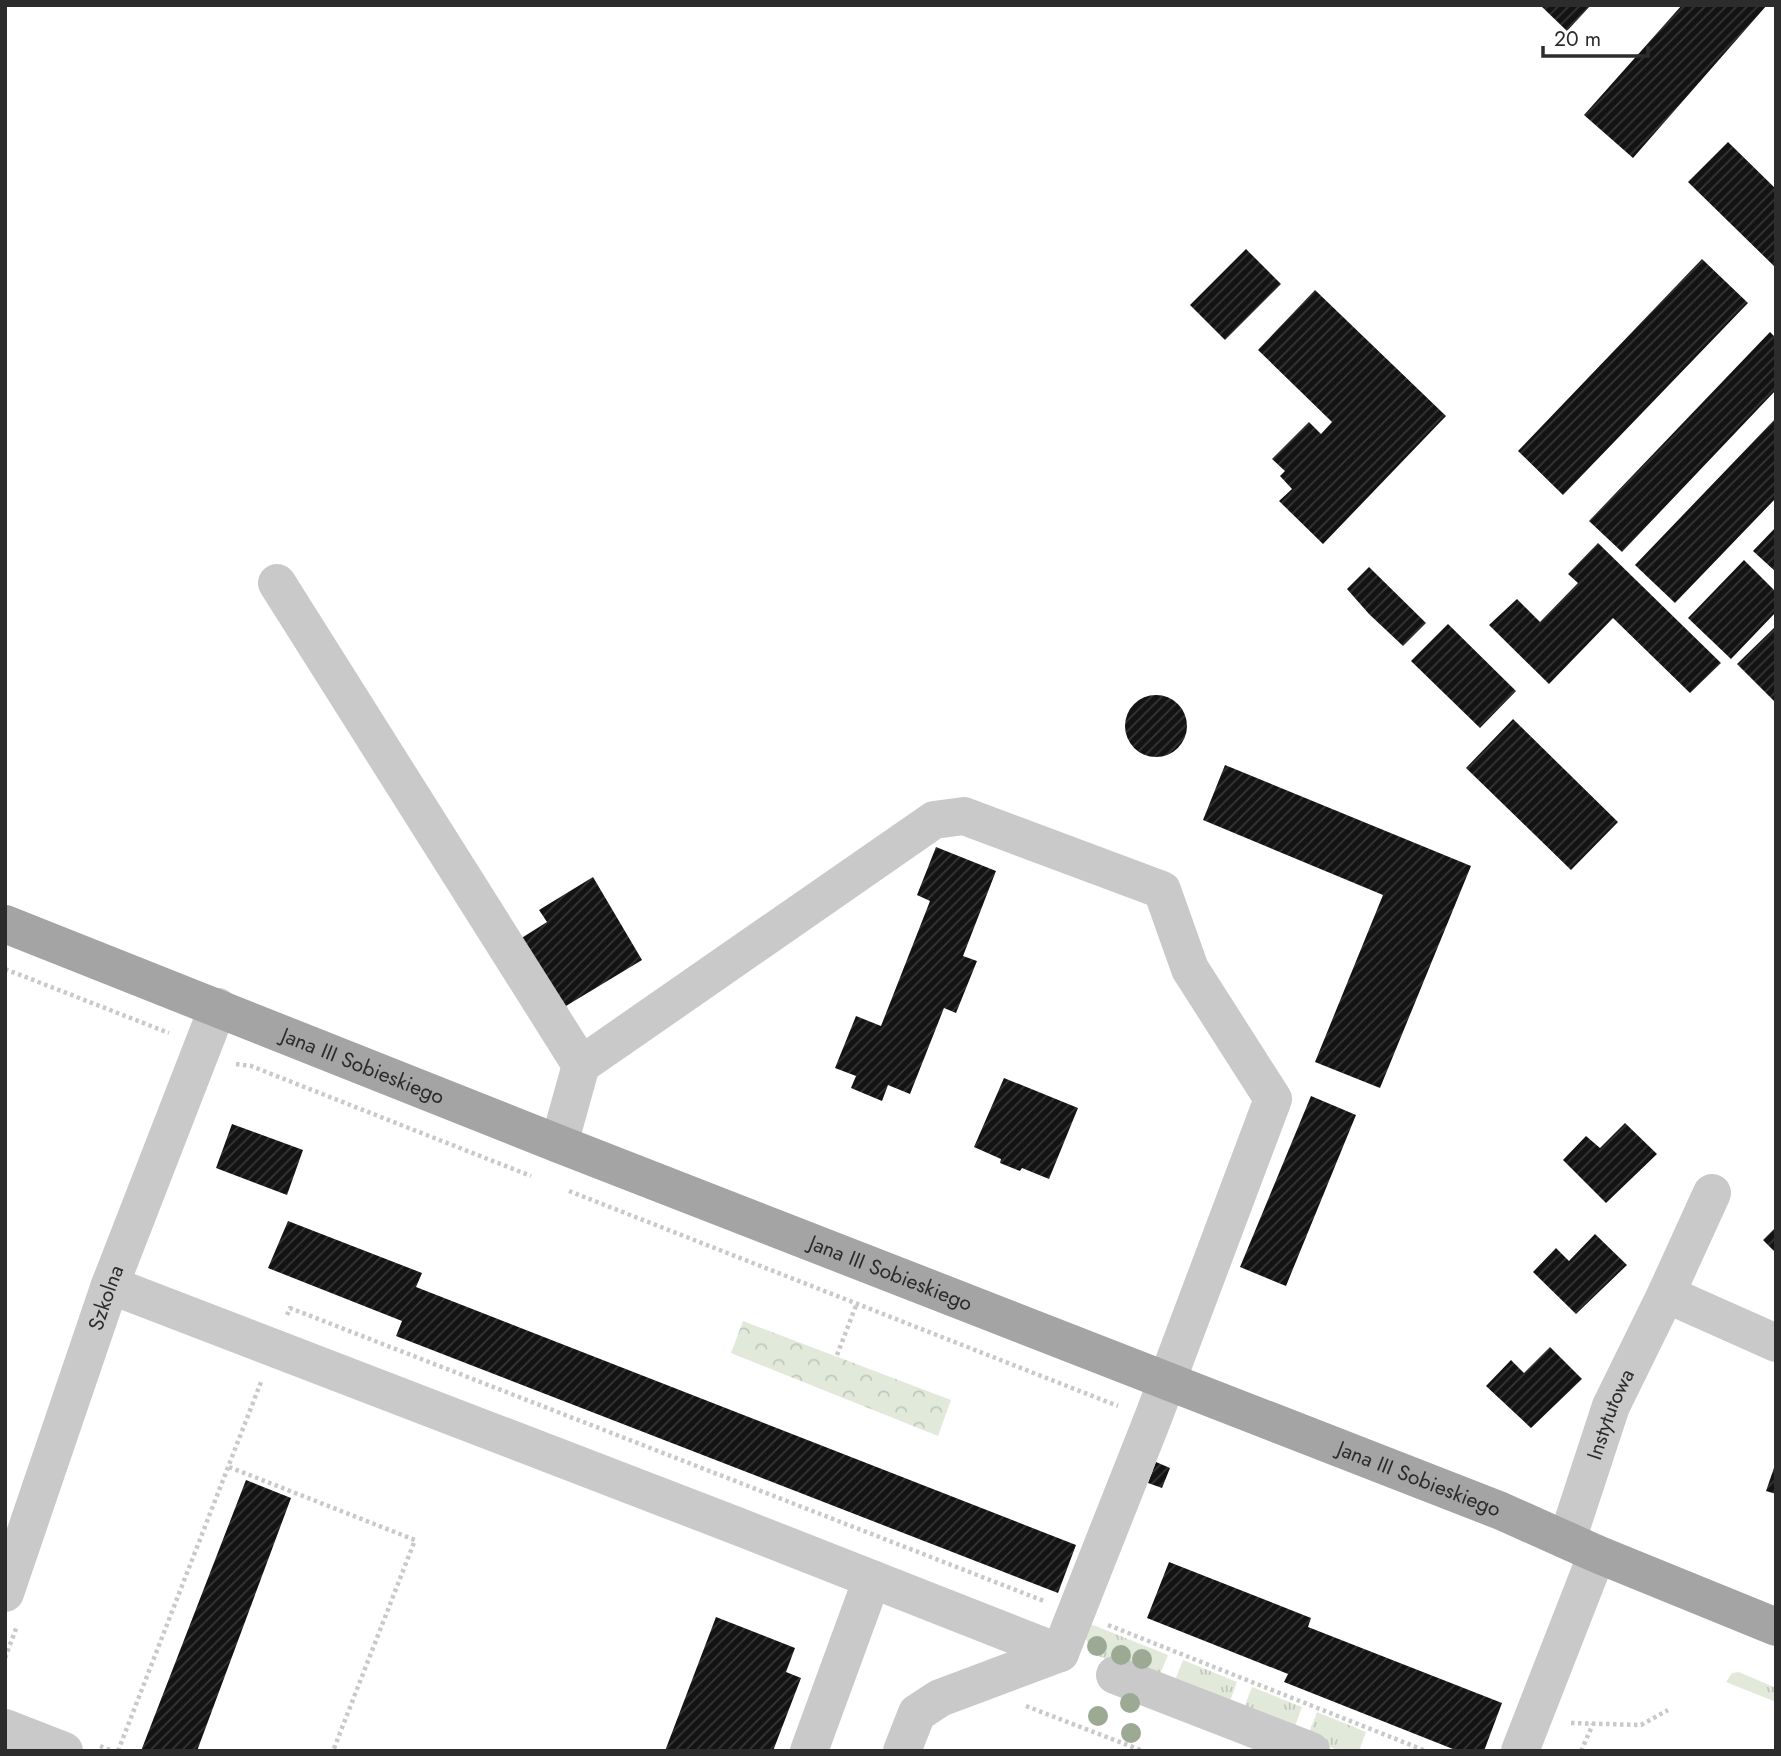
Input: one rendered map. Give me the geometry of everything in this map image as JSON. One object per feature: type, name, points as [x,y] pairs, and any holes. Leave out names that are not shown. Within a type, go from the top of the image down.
[{"type":"main road","name":"Jana III Sobieskiego","points":[[5,924],[559,1144],[1501,1511],[1776,1627]]},
{"type":"street","points":[[277,583],[581,1065]]},
{"type":"street","points":[[559,1144],[581,1065],[934,820],[964,816],[1163,890],[1190,969],[1273,1099],[1060,1653],[940,1698],[917,1713],[902,1751]]},
{"type":"street","name":"Szkolna","points":[[12,1606],[110,1285],[218,1007]]},
{"type":"street","name":"Instytutowa","points":[[1520,1751],[1536,1711],[1582,1547],[1611,1406],[1712,1193]]},
{"type":"street","points":[[110,1285],[1060,1653]]},
{"type":"street","points":[[1666,1294],[1776,1343]]},
{"type":"street","points":[[809,1751],[872,1580]]},
{"type":"street","points":[[1115,1675],[1311,1751]]},
{"type":"street","points":[[5,1728],[64,1751]]},
{"type":"path","points":[[5,969],[202,1046],[232,1065],[241,1063],[251,1066],[532,1177]]},
{"type":"path","points":[[558,1186],[1122,1407]]},
{"type":"path","points":[[836,1355],[857,1303]]},
{"type":"path","points":[[229,1467],[415,1540],[333,1751]]},
{"type":"path","points":[[5,1658],[12,1606]]},
{"type":"path","points":[[1016,1703],[1143,1751]]},
{"type":"path","points":[[1536,1711],[1569,1723],[1641,1725],[1668,1710]]},
{"type":"path","points":[[1581,1751],[1593,1724]]},
{"type":"green space","points":[[743,1321],[951,1400],[938,1436],[731,1353]]},
{"type":"green space","points":[[1093,1625],[1168,1655],[1158,1679],[1093,1654],[1084,1634],[1087,1626]]},
{"type":"green space","points":[[1183,1660],[1237,1682],[1228,1707],[1173,1685]]},
{"type":"green space","points":[[1739,1672],[1776,1688],[1776,1702],[1726,1682],[1732,1673]]},
{"type":"green space","points":[[1252,1687],[1302,1707],[1293,1732],[1242,1713]]},
{"type":"green space","points":[[1317,1712],[1366,1732],[1359,1751],[1340,1751],[1307,1738]]},
{"type":"building","points":[[1540,5],[1591,5],[1567,31]]},
{"type":"building","points":[[1682,5],[1767,5],[1633,158],[1584,115]]},
{"type":"building","points":[[1728,142],[1776,189],[1776,268],[1688,182]]},
{"type":"building","points":[[1246,249],[1281,284],[1225,340],[1190,305]]},
{"type":"building","points":[[1702,259],[1748,303],[1563,495],[1518,451]]},
{"type":"building","points":[[1315,290],[1446,416],[1323,544],[1279,501],[1292,489],[1280,476],[1285,471],[1272,459],[1309,422],[1321,434],[1332,422],[1258,350]]},
{"type":"building","points":[[1770,332],[1776,338],[1776,390],[1622,552],[1589,521]]},
{"type":"building","points":[[1776,418],[1776,498],[1675,603],[1635,565]]},
{"type":"building","points":[[1776,527],[1776,572],[1753,551]]},
{"type":"building","points":[[1598,543],[1721,663],[1690,693],[1613,618],[1549,684],[1489,625],[1517,599],[1540,622],[1578,583],[1568,574]]},
{"type":"building","points":[[1744,560],[1776,592],[1776,612],[1731,659],[1688,618]]},
{"type":"building","points":[[1369,567],[1426,623],[1403,646],[1347,589]]},
{"type":"building","points":[[1448,624],[1516,691],[1480,728],[1411,661]]},
{"type":"building","points":[[1776,626],[1776,703],[1737,664]]},
{"type":"building","points":[[1156,695],[1178,704],[1187,726],[1178,748],[1156,757],[1134,748],[1125,726],[1134,704]]},
{"type":"building","points":[[1513,719],[1618,822],[1571,870],[1466,768]]},
{"type":"building","points":[[1225,765],[1471,866],[1380,1088],[1315,1062],[1383,895],[1203,820]]},
{"type":"building","points":[[936,847],[996,871],[963,956],[977,961],[956,1013],[944,1008],[910,1094],[888,1085],[882,1101],[851,1088],[856,1076],[835,1068],[856,1016],[881,1026],[930,901],[917,895]]},
{"type":"building","points":[[593,877],[642,960],[561,1009],[520,939],[547,922],[539,910]]},
{"type":"building","points":[[1004,1078],[1078,1108],[1049,1179],[1000,1163],[1001,1159],[974,1147]]},
{"type":"building","points":[[1311,1096],[1356,1115],[1286,1286],[1240,1267]]},
{"type":"building","points":[[1625,1123],[1657,1154],[1606,1203],[1563,1160],[1586,1136],[1600,1148]]},
{"type":"building","points":[[232,1124],[303,1150],[287,1195],[216,1168]]},
{"type":"building","points":[[288,1221],[422,1273],[416,1287],[1076,1545],[1058,1593],[396,1336],[402,1321],[268,1268]]},
{"type":"building","points":[[1776,1227],[1776,1253],[1763,1240]]},
{"type":"building","points":[[1595,1234],[1627,1265],[1576,1314],[1533,1272],[1556,1248],[1569,1261]]},
{"type":"building","points":[[1550,1347],[1582,1379],[1531,1428],[1486,1386],[1511,1360],[1524,1373]]},
{"type":"building","points":[[1156,1462],[1170,1468],[1162,1488],[1148,1483]]},
{"type":"building","points":[[1776,1466],[1776,1494],[1766,1491]]},
{"type":"building","points":[[246,1480],[291,1498],[197,1751],[141,1751]]},
{"type":"building","points":[[1169,1562],[1311,1618],[1308,1627],[1502,1703],[1484,1751],[1458,1751],[1284,1682],[1288,1674],[1147,1618]]},
{"type":"building","points":[[716,1617],[795,1648],[786,1672],[801,1678],[773,1751],[665,1751]]}]
